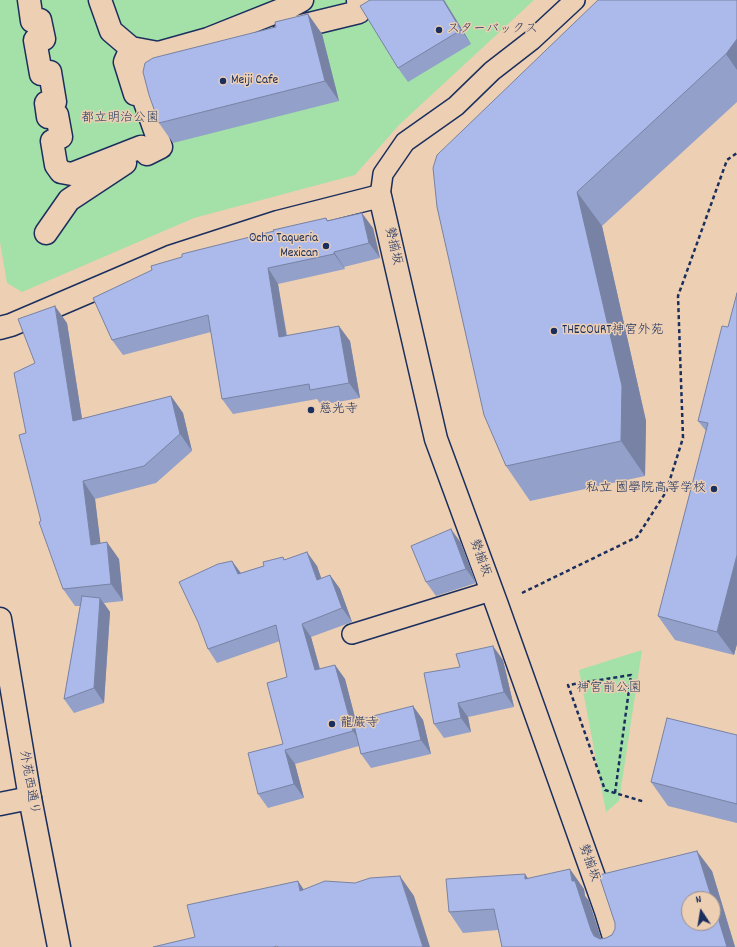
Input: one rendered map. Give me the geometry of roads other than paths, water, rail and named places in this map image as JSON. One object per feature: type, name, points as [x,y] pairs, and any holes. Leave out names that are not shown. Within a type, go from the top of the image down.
[{"type":"street","points":[[29,0],[32,21],[40,20],[44,38],[35,40],[41,74],[50,72],[55,102],[46,103],[48,117],[57,115],[61,137],[52,141],[56,165],[61,172],[72,174],[141,147],[147,154],[161,147],[136,77],[144,65],[359,12],[358,0]]},
{"type":"street","points":[[100,0],[111,31],[131,48],[158,53],[208,39],[291,6],[302,0]]},
{"type":"street","points":[[46,233],[69,200],[144,151],[152,144],[124,62],[131,48]]},
{"type":"street","points":[[0,328],[11,326],[170,257],[278,222],[380,196]]},
{"type":"street","name":"勢揃坂","points":[[380,196],[436,440],[606,911],[617,947]]},
{"type":"street","name":"外苑西通り","points":[[1,627],[5,680],[59,947]]},
{"type":"street","points":[[0,804],[30,798]]},
{"type":"lane","points":[[380,196],[383,174],[405,142],[456,106],[492,71],[532,40],[576,0]]},
{"type":"lane","points":[[352,634],[494,598]]},
{"type":"place","name":"スターバックス","points":[[439,30]]},
{"type":"place","name":"Meiji Cafe","points":[[223,81]]},
{"type":"place","name":"Ocho Taqueria Mexican","points":[[326,246]]},
{"type":"place","name":"THECOURT神宮外苑","points":[[554,331]]},
{"type":"place","name":"慈光寺","points":[[311,410]]},
{"type":"place","name":"私立 國學院高等学校","points":[[714,489]]},
{"type":"place","name":"龍巌寺","points":[[332,724]]},
{"type":"park label","name":"都立明治公園","points":[[120,119]]},
{"type":"park label","name":"神宮前公園","points":[[609,689]]}]
